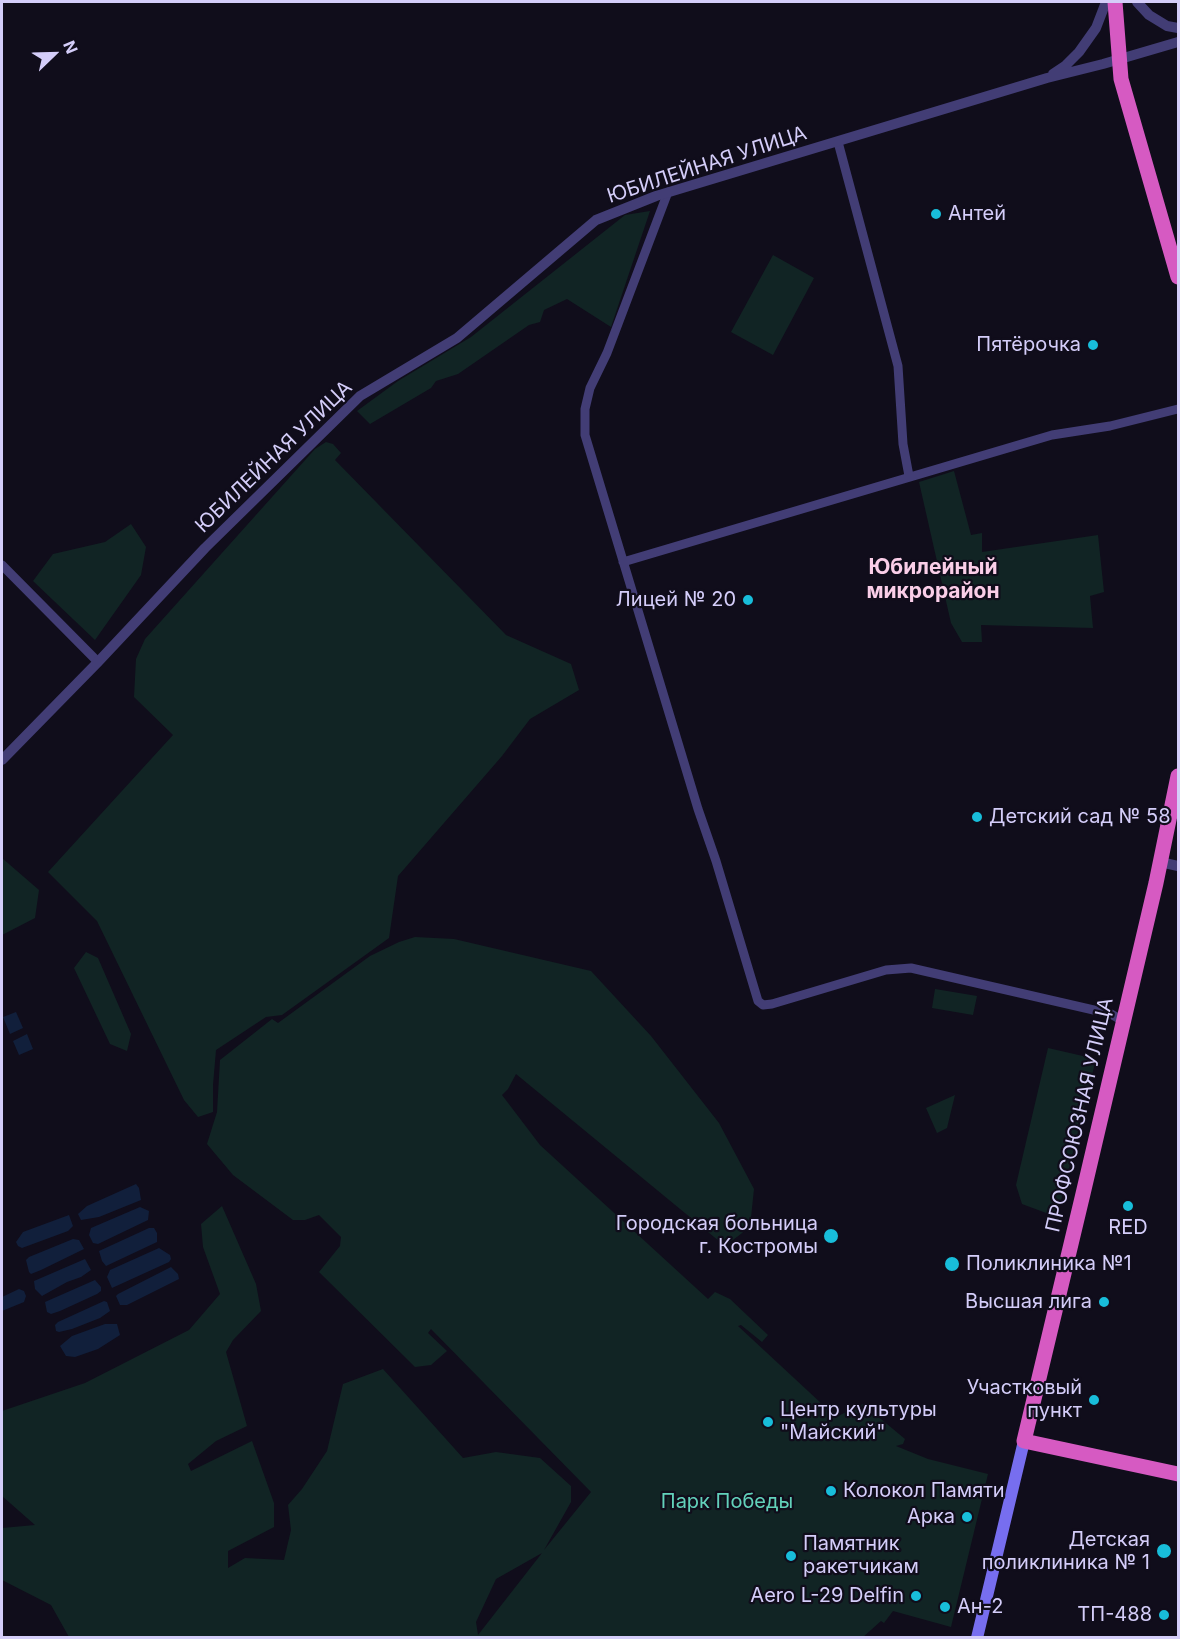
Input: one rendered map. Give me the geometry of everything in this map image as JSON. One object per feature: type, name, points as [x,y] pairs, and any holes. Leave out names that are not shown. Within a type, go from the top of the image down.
[{"type":"highway","points":[[1115,2],[1121,79],[1179,277]]},
{"type":"highway","name":"ПРОФСОЮЗНАЯ УЛИЦА","points":[[1023,1441],[1124,1021],[1179,776]]},
{"type":"highway","points":[[1023,1441],[1179,1474]]},
{"type":"main road","name":"ПРОФСОЮЗНАЯ УЛИЦА","points":[[977,1638],[1023,1441]]},
{"type":"street","points":[[1047,78],[1065,66],[1079,52],[1096,28],[1106,2]]},
{"type":"street","points":[[1137,2],[1149,15],[1167,26],[1179,28]]},
{"type":"street","name":"ЮБИЛЕЙНАЯ УЛИЦА","points":[[2,760],[205,549],[360,396],[457,338],[596,220],[668,192],[1047,78],[1179,42]]},
{"type":"street","points":[[838,142],[898,366],[903,444],[909,476]]},
{"type":"street","points":[[668,192],[607,353],[590,388],[585,410],[585,435],[758,1001],[763,1005],[772,1004],[886,970],[911,968],[1111,1014],[1124,1021]]},
{"type":"street","points":[[623,562],[1052,435],[1110,426],[1179,409]]},
{"type":"street","points":[[2,565],[98,662]]},
{"type":"street","points":[[1160,862],[1179,867]]},
{"type":"green space","points":[[650,211],[611,327],[567,299],[544,310],[540,322],[529,325],[458,374],[436,381],[431,388],[370,424],[357,411],[398,381],[471,337],[625,215]]},
{"type":"green space","points":[[773,255],[814,278],[773,355],[731,332]]},
{"type":"green space","points":[[326,442],[333,444],[341,453],[335,460],[506,635],[571,664],[579,690],[530,719],[502,756],[398,876],[389,938],[282,1015],[266,1017],[216,1050],[213,1112],[198,1117],[184,1100],[97,921],[48,872],[173,735],[134,697],[136,659],[145,639],[315,449]]},
{"type":"green space","points":[[954,471],[971,535],[982,533],[982,552],[1098,535],[1104,592],[1090,596],[1093,628],[981,625],[982,642],[962,642],[951,623],[919,482]]},
{"type":"green space","points":[[131,524],[146,547],[141,575],[95,640],[33,581],[53,554],[105,542]]},
{"type":"green space","points":[[2,858],[39,890],[35,918],[2,935]]},
{"type":"green space","name":"Парк Победы","points":[[415,937],[454,939],[591,971],[651,1036],[719,1123],[754,1189],[750,1227],[725,1246],[516,1074],[502,1095],[540,1145],[708,1299],[715,1292],[730,1299],[768,1335],[762,1342],[741,1325],[738,1326],[836,1417],[863,1404],[905,1439],[903,1444],[896,1446],[928,1459],[988,1474],[951,1627],[893,1611],[884,1623],[881,1621],[862,1638],[69,1637],[51,1605],[2,1580],[2,1528],[35,1525],[2,1496],[2,1411],[85,1383],[189,1330],[220,1294],[203,1247],[201,1224],[222,1206],[256,1284],[261,1311],[233,1340],[226,1352],[247,1426],[216,1441],[188,1464],[191,1471],[252,1441],[274,1503],[274,1527],[228,1551],[228,1568],[245,1558],[284,1560],[291,1530],[288,1505],[302,1489],[327,1451],[343,1384],[383,1369],[463,1458],[496,1452],[540,1458],[571,1486],[571,1502],[544,1550],[591,1492],[431,1329],[428,1333],[447,1351],[431,1365],[415,1367],[319,1272],[340,1246],[341,1237],[319,1215],[305,1220],[293,1220],[233,1175],[207,1144],[217,1112],[220,1060],[272,1019],[278,1023],[370,956]],"holes":[[[542,1553],[478,1635],[476,1622],[496,1579]]]},
{"type":"green space","points":[[86,952],[98,958],[131,1034],[127,1051],[110,1044],[74,968]]},
{"type":"green space","points":[[935,989],[977,996],[973,1015],[932,1008]]},
{"type":"green space","points":[[1048,1048],[1096,1059],[1057,1217],[1022,1204],[1016,1185]]},
{"type":"green space","points":[[955,1095],[947,1128],[937,1133],[926,1108]]},
{"type":"water","points":[[16,1012],[23,1028],[10,1034],[3,1017]]},
{"type":"water","points":[[27,1034],[33,1049],[19,1055],[13,1041]]},
{"type":"water","points":[[136,1184],[141,1200],[99,1217],[81,1220],[78,1214],[87,1206]]},
{"type":"water","points":[[140,1207],[149,1211],[148,1220],[98,1244],[93,1243],[89,1235],[91,1228]]},
{"type":"water","points":[[69,1215],[73,1226],[68,1231],[22,1248],[18,1246],[16,1242],[23,1232]]},
{"type":"water","points":[[149,1228],[154,1228],[157,1233],[157,1242],[106,1266],[102,1261],[99,1251]]},
{"type":"water","points":[[73,1239],[79,1240],[84,1249],[41,1270],[31,1274],[29,1272],[26,1260],[29,1257]]},
{"type":"water","points":[[159,1248],[170,1255],[169,1262],[112,1288],[107,1277],[110,1270]]},
{"type":"water","points":[[85,1259],[91,1270],[81,1277],[42,1296],[35,1289],[34,1281]]},
{"type":"water","points":[[171,1267],[178,1274],[179,1279],[127,1305],[120,1305],[116,1296],[118,1294]]},
{"type":"water","points":[[95,1280],[101,1287],[101,1291],[97,1294],[60,1311],[51,1314],[47,1312],[45,1302]]},
{"type":"water","points":[[19,1289],[24,1291],[26,1296],[24,1302],[2,1311],[2,1297]]},
{"type":"water","points":[[104,1301],[107,1302],[110,1311],[100,1318],[72,1329],[56,1331],[55,1325],[58,1322]]},
{"type":"water","points":[[105,1324],[117,1324],[120,1335],[98,1349],[75,1357],[66,1356],[60,1346],[72,1336]]},
{"type":"place","name":"Антей","points":[[936,214]]},
{"type":"place","name":"Пятёрочка","points":[[1093,345]]},
{"type":"place","name":"Лицей № 20","points":[[748,600]]},
{"type":"place","name":"Детский сад № 58","points":[[977,817]]},
{"type":"place","name":"RED","points":[[1128,1206]]},
{"type":"place","name":"Городская больница г. Костромы","points":[[831,1236]]},
{"type":"place","name":"Поликлиника №1","points":[[952,1264]]},
{"type":"place","name":"Высшая лига","points":[[1104,1302]]},
{"type":"place","name":"Участковый пункт","points":[[1094,1400]]},
{"type":"place","name":"Центр культуры \"Майский\"","points":[[768,1422]]},
{"type":"place","name":"Колокол Памяти","points":[[831,1491]]},
{"type":"place","name":"Арка","points":[[967,1517]]},
{"type":"place","name":"Детская поликлиника № 1","points":[[1164,1551]]},
{"type":"place","name":"Памятник ракетчикам","points":[[791,1556]]},
{"type":"place","name":"Aero L-29 Delfin","points":[[916,1596]]},
{"type":"place","name":"Ан-2","points":[[945,1607]]},
{"type":"place","name":"ТП-488","points":[[1164,1615]]},
{"type":"district","name":"Юбилейный микрорайон","points":[[933,580]]}]
